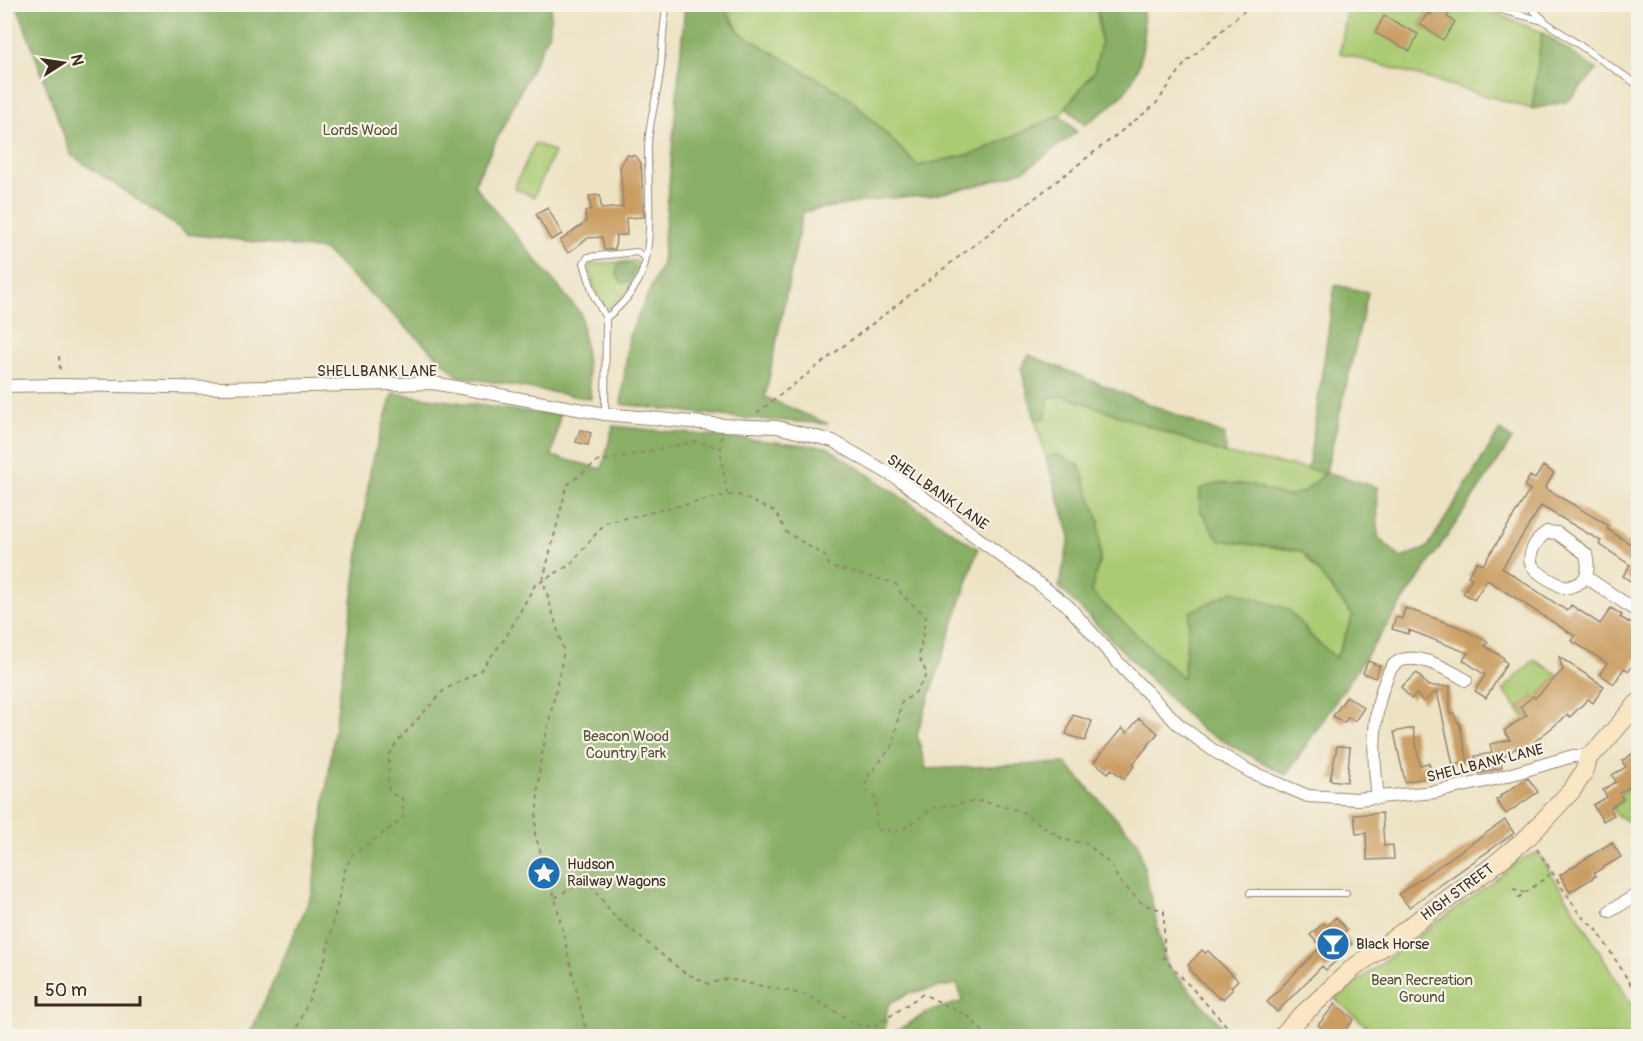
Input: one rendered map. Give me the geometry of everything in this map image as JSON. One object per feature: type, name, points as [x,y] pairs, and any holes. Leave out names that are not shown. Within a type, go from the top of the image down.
[{"type":"main road","points":[[1588,756],[1599,748],[1638,703]]},
{"type":"main road","name":"HIGH STREET","points":[[1282,1036],[1352,969],[1489,869],[1529,836],[1572,790],[1584,772],[1588,756]]},
{"type":"street","name":"SHELLBANK LANE","points":[[4,386],[223,388],[433,383],[605,414],[724,425],[777,427],[833,441],[900,480],[1067,605],[1178,724],[1214,751],[1251,772],[1308,796],[1345,799],[1378,798],[1457,788],[1573,756],[1588,756]]},
{"type":"street","points":[[1547,532],[1557,533],[1586,554],[1589,565],[1586,577],[1577,586],[1564,588],[1534,569],[1530,559],[1532,550],[1540,537],[1547,532]]},
{"type":"street","points":[[1586,577],[1638,612]]},
{"type":"street","points":[[1378,798],[1375,725],[1379,699],[1393,666],[1403,661],[1427,662],[1466,680]]},
{"type":"street","points":[[1610,911],[1638,894]]},
{"type":"lane","points":[[606,318],[615,311],[643,274],[649,223],[648,148],[660,71],[662,25],[667,4]]},
{"type":"lane","points":[[1487,4],[1497,9],[1544,21]]},
{"type":"lane","points":[[1527,4],[1544,21],[1638,85]]},
{"type":"lane","points":[[605,414],[606,318],[594,296],[584,263],[588,257],[637,252],[646,258]]},
{"type":"lane","points":[[1250,892],[1346,893]]},
{"type":"path","points":[[765,405],[1155,105],[1186,63],[1252,4]]},
{"type":"path","points":[[587,1036],[555,898],[536,834],[540,764],[564,652],[543,580],[567,485],[597,462],[698,441],[719,447],[727,495]]},
{"type":"path","points":[[300,1036],[298,1027],[325,959],[345,869],[352,855],[403,817],[402,798],[392,794],[388,788],[389,755],[397,742],[445,689],[479,672],[506,637],[535,585],[570,565],[605,523],[727,495],[738,495],[776,512],[786,532],[825,556],[830,567],[895,583],[902,595],[926,616],[919,657],[927,674],[915,693],[901,703],[893,745],[866,780],[866,789],[875,797],[877,830],[901,831],[933,808],[980,801],[1021,811],[1064,840],[1086,843],[1112,866],[1119,881],[1143,904],[1164,911],[1164,958],[1236,1036]]},
{"type":"path","points":[[1529,836],[1580,915],[1597,930],[1638,996]]},
{"type":"path","points":[[1518,898],[1552,872]]},
{"type":"path","points":[[555,898],[587,878],[612,914],[682,971],[708,984],[727,979],[807,995],[858,1025],[874,1026],[923,994],[968,1016],[987,1036]]},
{"type":"path","points":[[1513,889],[1524,894]]},
{"type":"path","points":[[1230,1036],[1233,1032]]},
{"type":"green space","name":"Lords Wood","points":[[17,5],[551,5],[550,31],[474,185],[581,314],[591,399],[458,376],[324,250],[188,234],[71,155]]},
{"type":"green space","points":[[685,5],[721,5],[740,33],[850,98],[918,166],[976,153],[1060,115],[1077,132],[1025,170],[987,183],[930,196],[886,198],[803,212],[765,397],[828,424],[740,418],[621,404],[629,336],[662,263]]},
{"type":"green space","points":[[725,5],[1096,5],[1101,44],[1094,72],[1060,115],[976,153],[918,166],[850,98],[740,33]]},
{"type":"green space","points":[[1098,5],[1142,5],[1144,27],[1142,50],[1136,73],[1124,93],[1116,102],[1085,125],[1066,107],[1094,72],[1101,44]]},
{"type":"green space","points":[[1348,5],[1438,5],[1431,15],[1427,13],[1420,24],[1443,40],[1455,23],[1447,17],[1454,8],[1449,5],[1474,5],[1542,32],[1532,109],[1340,53]]},
{"type":"green space","points":[[1542,32],[1597,70],[1568,101],[1532,109]]},
{"type":"green space","points":[[535,143],[554,152],[534,197],[514,188]]},
{"type":"green space","points":[[635,261],[638,263],[637,275],[630,287],[613,308],[605,309],[590,275],[590,264]]},
{"type":"green space","points":[[632,264],[635,268],[629,282],[622,283],[617,275],[617,266]]},
{"type":"green space","points":[[1335,285],[1368,292],[1326,472],[1377,487],[1378,537],[1401,558],[1427,548],[1500,430],[1512,440],[1286,775],[1199,728],[1059,587],[1070,536],[1046,458],[1057,454],[1079,465],[1099,521],[1100,559],[1091,592],[1183,678],[1190,612],[1233,591],[1288,609],[1314,639],[1336,658],[1353,616],[1302,551],[1219,540],[1200,510],[1200,489],[1218,483],[1252,485],[1285,496],[1304,492],[1326,473],[1308,469]]},
{"type":"green space","points":[[1029,355],[1225,435],[1226,454],[1065,396],[1048,398],[1046,418],[1035,420],[1021,368]]},
{"type":"green space","name":"Beacon Wood Country Park","points":[[393,393],[519,411],[560,414],[552,456],[602,469],[613,426],[827,447],[978,549],[917,734],[926,769],[1065,763],[1138,842],[1166,964],[1231,1036],[888,1036],[928,1012],[963,1001],[957,984],[909,993],[888,1004],[884,1036],[249,1036],[312,894],[371,465]]},
{"type":"green space","points":[[1065,396],[1226,454],[1326,472],[1304,493],[1285,496],[1252,485],[1218,483],[1201,489],[1219,540],[1302,551],[1353,616],[1336,658],[1314,639],[1288,609],[1190,612],[1183,678],[1090,592],[1100,559],[1099,521],[1079,465],[1057,454],[1046,458],[1035,420],[1046,417],[1048,397]]},
{"type":"green space","points":[[1534,660],[1561,676],[1557,676],[1539,694],[1562,719],[1558,724],[1533,696],[1520,707],[1534,723],[1531,726],[1503,690]]},
{"type":"green space","points":[[1638,773],[1638,812],[1626,821],[1617,815],[1612,807],[1623,800],[1620,795],[1633,785],[1631,777]]},
{"type":"green space","name":"Bean Recreation Ground","points":[[1538,853],[1638,1016],[1638,1036],[1378,1036],[1335,999],[1518,862]]},
{"type":"building","points":[[1438,4],[1456,4],[1447,17],[1455,22],[1443,40],[1420,24],[1428,13],[1431,15]]},
{"type":"building","points":[[1384,16],[1418,34],[1410,51],[1375,33]]},
{"type":"building","points":[[627,155],[636,156],[641,163],[644,217],[626,218],[627,235],[616,235],[615,249],[604,250],[602,237],[588,238],[568,253],[560,241],[586,222],[585,212],[591,209],[589,196],[600,195],[601,209],[623,207],[620,166]]},
{"type":"building","points":[[548,208],[562,234],[551,240],[536,214]]},
{"type":"building","points":[[580,430],[591,433],[588,445],[576,442]]},
{"type":"building","points":[[1543,466],[1554,473],[1545,488],[1609,526],[1607,529],[1638,549],[1638,586],[1623,576],[1630,565],[1599,544],[1601,541],[1541,506],[1502,568],[1567,611],[1571,605],[1600,624],[1611,608],[1622,615],[1620,617],[1638,628],[1638,655],[1629,671],[1624,668],[1614,684],[1600,674],[1607,663],[1572,641],[1575,636],[1487,580],[1474,600],[1463,593],[1472,578],[1468,576],[1477,561],[1483,565],[1530,490],[1524,486],[1530,476],[1535,479]]},
{"type":"building","points":[[1405,608],[1457,626],[1488,642],[1485,646],[1504,658],[1503,660],[1507,663],[1486,698],[1475,691],[1485,675],[1463,660],[1468,653],[1409,630],[1408,634],[1392,629],[1396,617],[1402,619]]},
{"type":"building","points":[[1559,657],[1604,686],[1593,703],[1588,699],[1570,717],[1568,715],[1520,753],[1516,748],[1500,759],[1502,768],[1478,773],[1475,756],[1492,753],[1490,744],[1510,740],[1504,731],[1527,715],[1520,707],[1533,696],[1535,698],[1563,670]]},
{"type":"building","points":[[1368,661],[1380,666],[1375,678],[1363,673]]},
{"type":"building","points":[[1417,673],[1428,686],[1450,686],[1450,714],[1454,713],[1459,722],[1468,762],[1453,765],[1437,691],[1423,702],[1417,694],[1411,699],[1401,687]]},
{"type":"building","points":[[1347,696],[1364,708],[1355,721],[1348,717],[1344,723],[1333,716]]},
{"type":"building","points":[[1073,715],[1092,721],[1085,741],[1066,734]]},
{"type":"building","points":[[1139,718],[1158,733],[1124,779],[1111,769],[1108,773],[1094,762],[1122,728],[1127,733]]},
{"type":"building","points":[[1413,728],[1420,765],[1429,763],[1432,777],[1405,782],[1394,732]]},
{"type":"building","points":[[1337,746],[1350,747],[1347,782],[1330,780]]},
{"type":"building","points":[[1638,750],[1638,782],[1619,793],[1623,800],[1610,808],[1614,815],[1603,821],[1593,805],[1607,797],[1603,790],[1616,782],[1612,775],[1626,767],[1622,761]]},
{"type":"building","points":[[1528,778],[1538,792],[1506,814],[1496,800]]},
{"type":"building","points":[[1382,813],[1384,846],[1393,845],[1394,859],[1367,860],[1366,833],[1356,834],[1354,815]]},
{"type":"building","points":[[1505,820],[1514,833],[1409,907],[1399,894]]},
{"type":"building","points":[[1612,842],[1621,857],[1594,873],[1596,876],[1570,892],[1560,875]]},
{"type":"building","points":[[1336,917],[1347,930],[1343,934],[1352,944],[1326,970],[1322,966],[1277,1012],[1267,1002],[1321,946],[1310,935],[1324,923],[1327,926]]},
{"type":"building","points":[[1202,950],[1205,953],[1208,951],[1238,980],[1223,999],[1222,997],[1220,999],[1189,970],[1191,968],[1188,965]]},
{"type":"building","points":[[1335,1004],[1354,1019],[1343,1033],[1341,1030],[1336,1036],[1314,1036],[1321,1027],[1318,1025]]},
{"type":"place","name":"Hudson Railway Wagons","points":[[544,873]]},
{"type":"place","name":"Black Horse","points":[[1333,944]]}]
